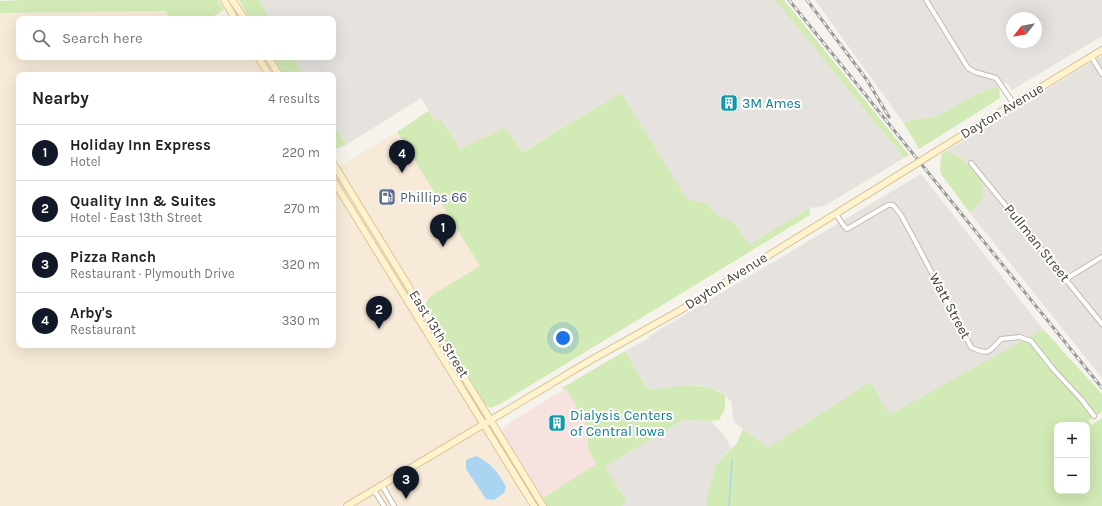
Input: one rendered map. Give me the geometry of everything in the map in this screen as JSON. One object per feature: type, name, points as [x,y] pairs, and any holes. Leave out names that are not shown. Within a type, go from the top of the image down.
[{"type":"main road","points":[[224,0],[233,16]]},
{"type":"main road","points":[[232,0],[242,16]]},
{"type":"main road","name":"Dayton Avenue","points":[[347,506],[591,360],[673,314],[1102,50]]},
{"type":"main road","points":[[260,60],[267,72]]},
{"type":"main road","points":[[270,60],[277,72]]},
{"type":"main road","name":"East 13th Street","points":[[336,168],[492,420],[543,506]]},
{"type":"main road","name":"East 13th Street","points":[[336,185],[534,506]]},
{"type":"street","points":[[926,0],[968,68],[975,72],[996,78],[1014,104]]},
{"type":"street","points":[[1091,56],[1102,74]]},
{"type":"street","name":"Pullman Street","points":[[971,163],[1102,324]]},
{"type":"street","name":"Watt Street","points":[[836,214],[847,229],[888,205],[893,205],[911,233],[971,347],[981,352],[987,352],[993,349],[1001,339],[1020,337],[1031,340],[1054,370],[1082,400],[1094,416]]},
{"type":"street","points":[[1066,279],[1102,257]]},
{"type":"street","points":[[382,485],[394,506]]},
{"type":"street","points":[[374,490],[384,506]]},
{"type":"shaded area","points":[[259,0],[775,0],[904,158],[824,206],[809,208],[749,246],[733,221],[726,221],[716,216],[707,204],[687,200],[621,93],[521,152],[505,128],[460,149],[441,119],[436,123],[421,98],[346,145],[336,128],[336,72],[302,72],[295,60],[336,60],[336,16],[268,16]]},
{"type":"shaded area","points":[[815,0],[1102,0],[1102,36],[1012,90],[1007,83],[974,95],[938,116],[903,122]]},
{"type":"shaded area","points":[[165,11],[168,16],[16,16],[16,60],[255,60],[262,72],[16,72],[16,348],[336,348],[336,168],[397,132],[480,266],[410,309],[521,491],[528,506],[354,506],[429,462],[425,455],[340,506],[0,506],[0,13]]},
{"type":"shaded area","points":[[1102,56],[1102,378],[970,213],[974,208],[960,157],[946,151]]},
{"type":"shaded area","points":[[921,174],[1043,329],[890,416],[870,383],[768,449],[734,422],[731,401],[718,390],[698,385],[648,390],[625,351]]},
{"type":"shaded area","points":[[566,388],[588,428],[588,449],[596,464],[543,498],[501,431],[506,425]]},
{"type":"shaded area","points":[[684,420],[711,421],[724,435],[731,448],[716,464],[707,496],[707,506],[621,506],[627,502],[605,466]]},
{"type":"green space","points":[[218,0],[224,10],[214,16],[168,16],[165,11],[0,13],[0,1]]},
{"type":"green space","points":[[239,0],[259,0],[268,16],[248,16]]},
{"type":"green space","points":[[775,0],[784,0],[909,155],[904,158]]},
{"type":"green space","points":[[275,60],[295,60],[302,72],[282,72]]},
{"type":"green space","points":[[999,86],[1000,98],[919,149],[903,122],[938,116],[974,95]]},
{"type":"green space","points":[[621,93],[687,199],[707,204],[724,220],[733,221],[749,245],[809,208],[810,215],[500,404],[490,408],[484,404],[425,306],[429,297],[480,266],[397,132],[428,111],[436,122],[441,119],[460,149],[505,128],[522,152]]},
{"type":"green space","points":[[336,128],[346,145],[336,149]]},
{"type":"green space","points":[[946,151],[960,157],[980,177],[983,198],[970,213],[941,174],[940,166],[942,153]]},
{"type":"green space","points":[[1043,329],[1102,394],[1102,412],[1088,421],[1089,422],[1054,422],[1054,494],[1090,494],[1090,423],[1092,425],[1102,418],[1102,506],[707,506],[707,496],[716,464],[737,443],[743,429],[768,448],[870,382],[890,415]]},
{"type":"green space","points":[[625,351],[648,390],[688,386],[708,388],[725,396],[725,409],[719,420],[684,420],[605,466],[627,502],[621,506],[547,506],[543,498],[596,464],[588,449],[588,428],[566,388],[563,390],[562,388]]},
{"type":"water","points":[[476,456],[486,461],[494,468],[506,487],[504,493],[494,500],[486,499],[466,469],[466,460]]},
{"type":"waterway","points":[[729,506],[732,460]]},
{"type":"railway","points":[[789,0],[1102,388]]},
{"type":"railway","points":[[807,0],[867,80],[889,117]]},
{"type":"place","name":"3M Ames","points":[[729,103]]},
{"type":"place","name":"Arby's","points":[[402,173]]},
{"type":"place","name":"Phillips 66","points":[[387,197]]},
{"type":"place","name":"Holiday Inn Express","points":[[443,247]]},
{"type":"place","name":"Quality Inn & Suites","points":[[379,329]]},
{"type":"place","name":"Dialysis Centers of Central Iowa","points":[[557,423]]},
{"type":"place","name":"Pizza Ranch","points":[[406,499]]}]
